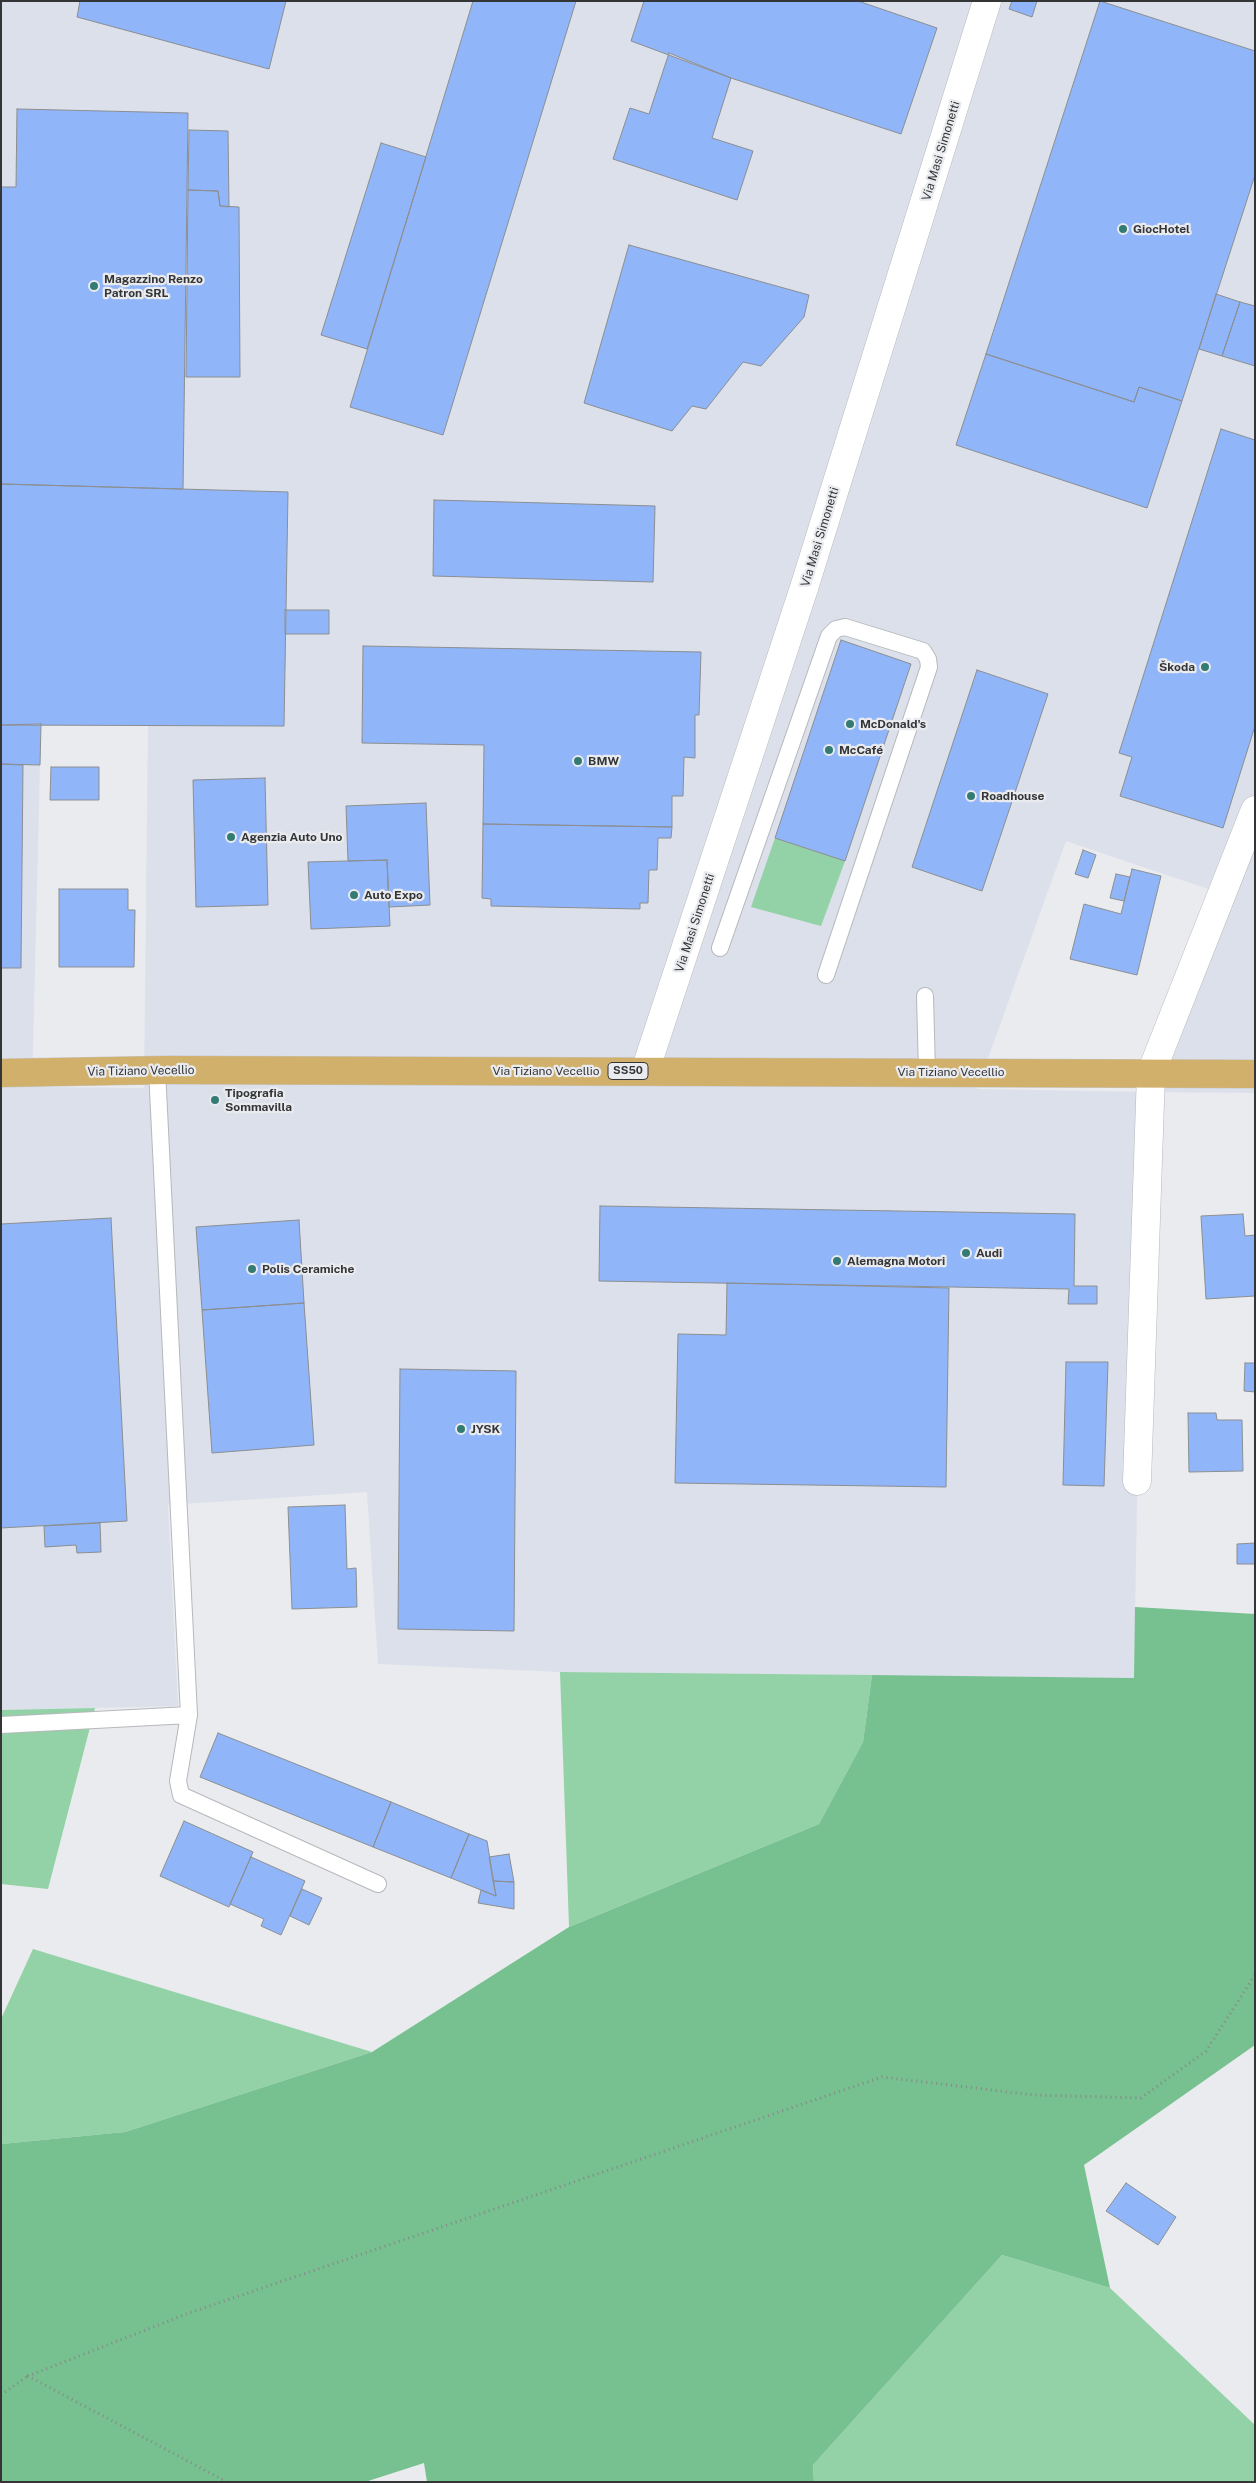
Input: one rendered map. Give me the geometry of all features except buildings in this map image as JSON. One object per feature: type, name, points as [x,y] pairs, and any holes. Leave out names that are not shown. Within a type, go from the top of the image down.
[{"type":"main road","name":"Via Tiziano Vecellio","points":[[1,1073],[157,1070],[1255,1074]]},
{"type":"street","name":"Via Masi Simonetti","points":[[645,1071],[804,588],[987,1]]},
{"type":"street","points":[[1137,1481],[1151,1073],[1255,810]]},
{"type":"lane","points":[[720,948],[829,636],[836,629],[845,626],[923,651],[928,659],[929,667],[826,975]]},
{"type":"lane","points":[[925,996],[927,1072]]},
{"type":"lane","points":[[157,1070],[189,1715],[178,1781],[181,1795],[378,1884]]},
{"type":"lane","points":[[1,1725],[189,1715]]},
{"type":"path","points":[[1,2395],[28,2376],[189,2313],[882,2077],[1034,2095],[1141,2098],[1206,2052],[1255,1975]]},
{"type":"path","points":[[28,2376],[228,2482]]},
{"type":"shaded area","points":[[1,1],[1255,1],[1255,1093],[1144,1092],[1134,1678],[560,1672],[378,1664],[367,1492],[168,1505],[178,1706],[1,1710]],"holes":[[[41,724],[148,725],[144,1088],[32,1087]],[[1066,841],[1217,892],[1143,1092],[977,1089]]]},
{"type":"green space","points":[[775,838],[845,861],[821,926],[751,907]]},
{"type":"green space","points":[[1135,1607],[1255,1614],[1255,2045],[1084,2165],[1110,2288],[1002,2255],[813,2465],[814,2482],[427,2482],[424,2463],[365,2482],[1,2482],[1,2144],[125,2132],[372,2052],[569,1927],[819,1824],[863,1742],[872,1675],[1134,1678]]},
{"type":"green space","points":[[560,1672],[872,1675],[863,1742],[819,1824],[569,1927]]},
{"type":"green space","points":[[95,1708],[48,1889],[1,1884],[1,1710]]},
{"type":"green space","points":[[33,1949],[372,2052],[125,2132],[1,2144],[1,2019]]},
{"type":"green space","points":[[1002,2255],[1110,2288],[1255,2425],[1255,2482],[814,2482],[813,2465]]},
{"type":"place","name":"GiocHotel","points":[[1123,229]]},
{"type":"place","name":"Magazzino Renzo Patron SRL","points":[[94,286]]},
{"type":"place","name":"Škoda","points":[[1205,667]]},
{"type":"place","name":"McDonald's","points":[[850,724]]},
{"type":"place","name":"McCafé","points":[[829,750]]},
{"type":"place","name":"BMW","points":[[578,761]]},
{"type":"place","name":"Roadhouse","points":[[971,796]]},
{"type":"place","name":"Agenzia Auto Uno","points":[[231,837]]},
{"type":"place","name":"Auto Expo","points":[[354,895]]},
{"type":"place","name":"Tipografia Sommavilla","points":[[215,1100]]},
{"type":"place","name":"Audi","points":[[966,1253]]},
{"type":"place","name":"Alemagna Motori","points":[[837,1261]]},
{"type":"place","name":"Polis Ceramiche","points":[[252,1269]]},
{"type":"place","name":"JYSK","points":[[461,1429]]}]
